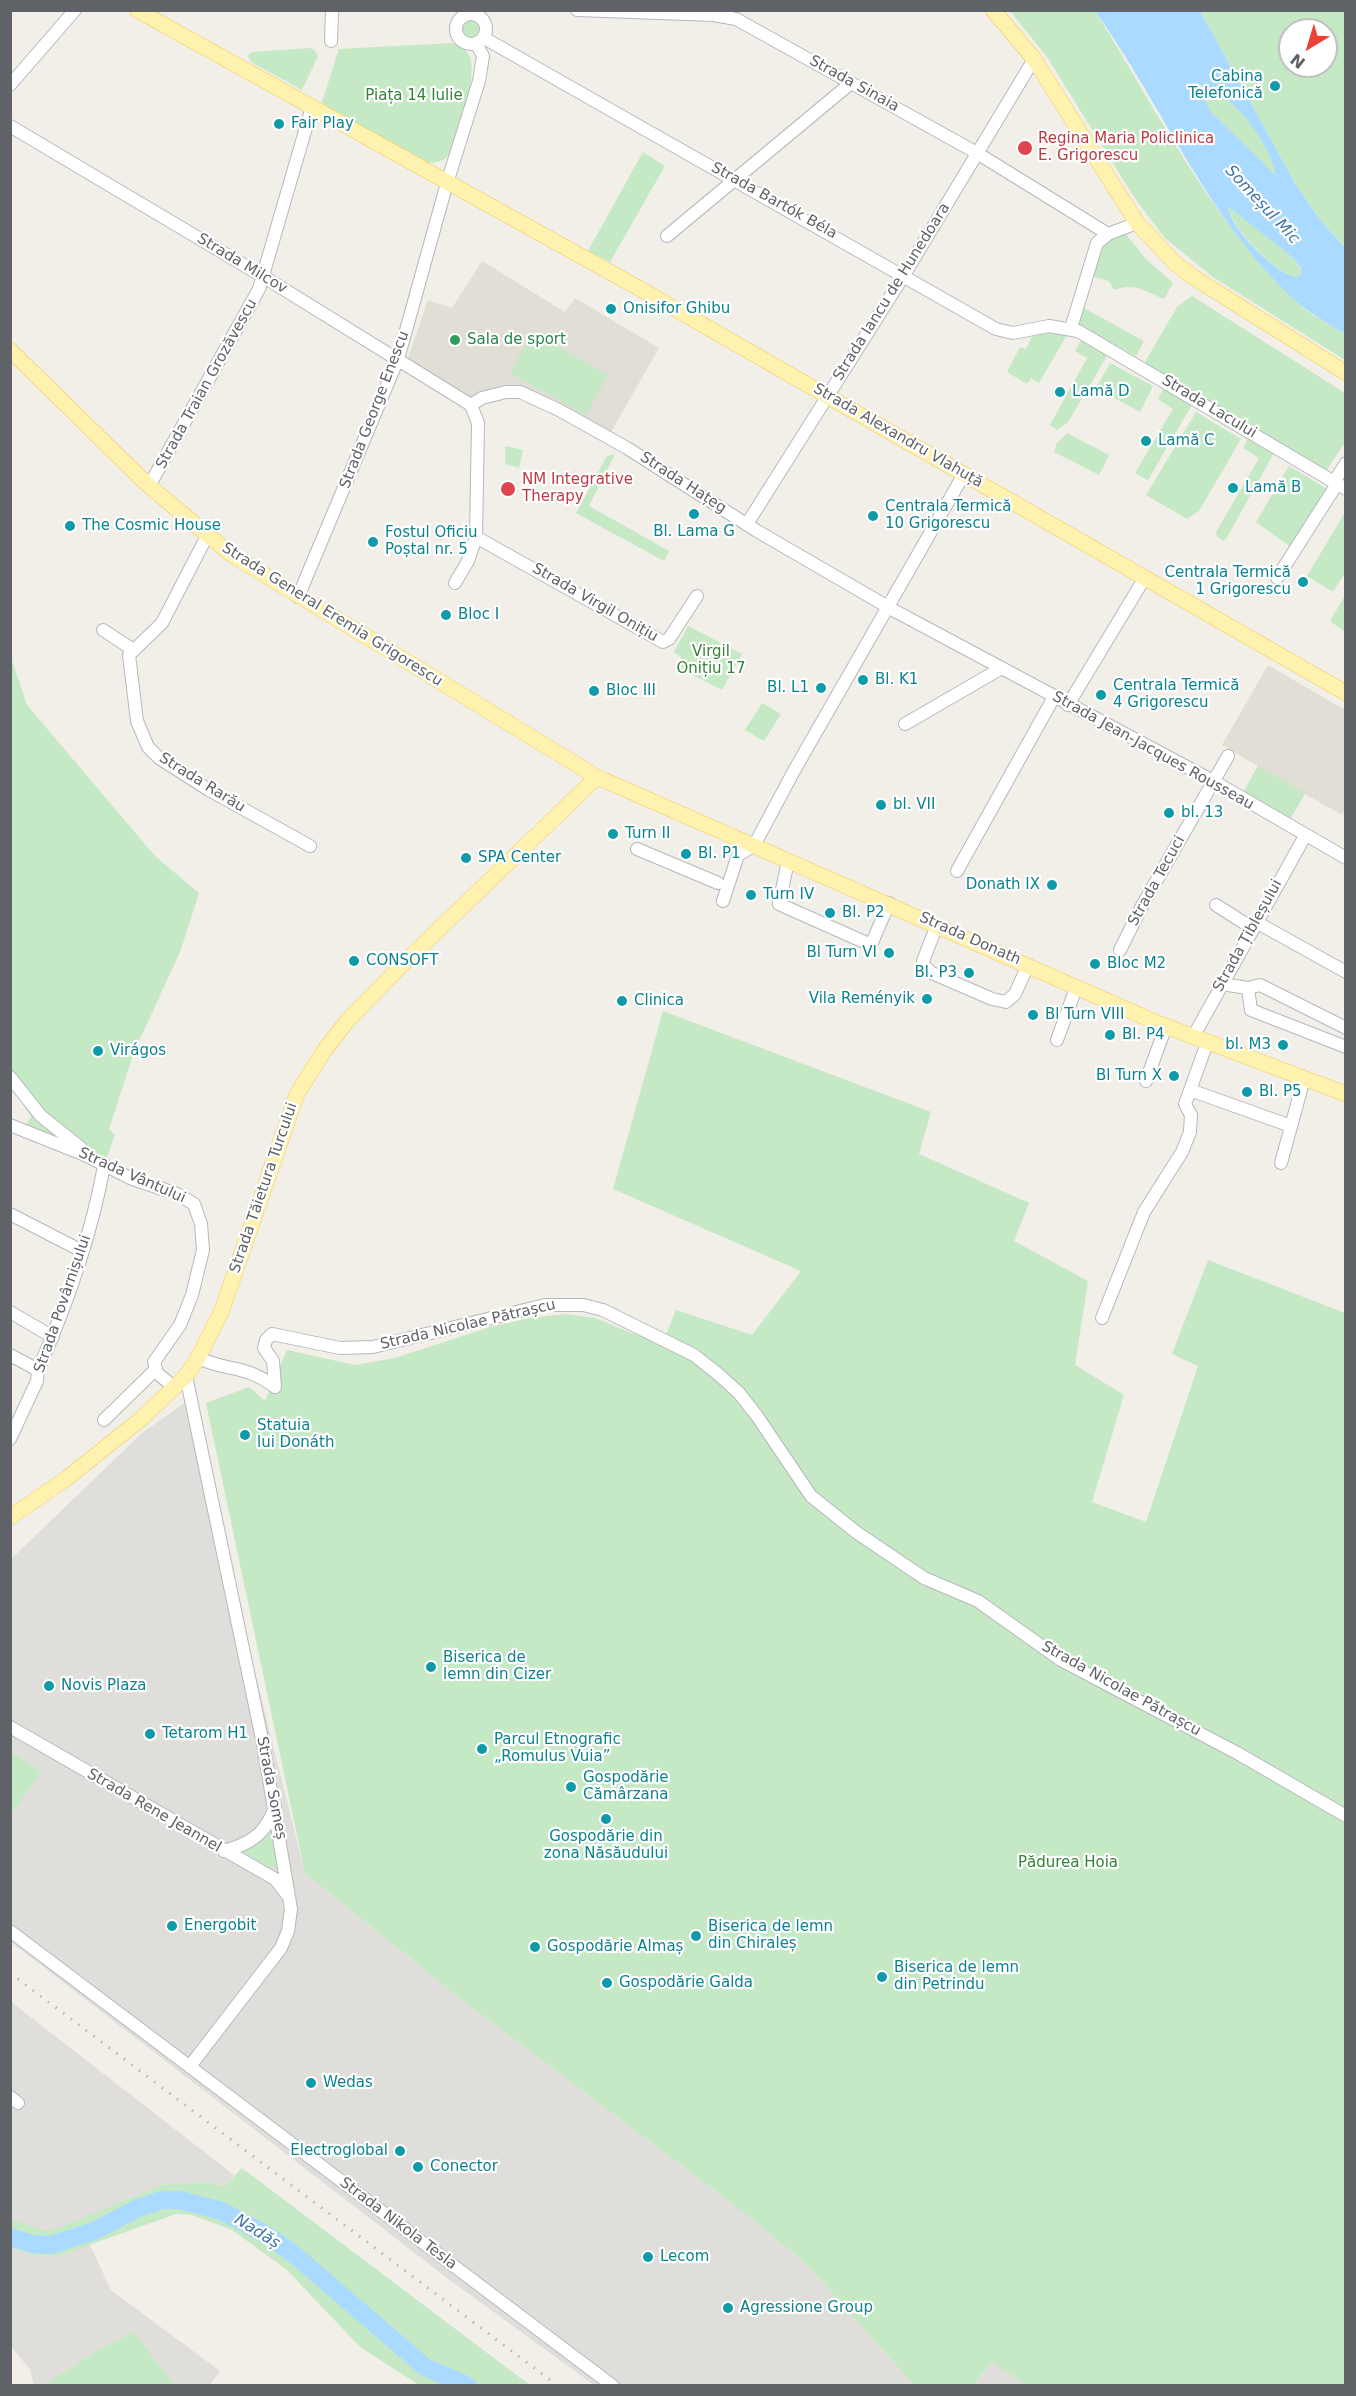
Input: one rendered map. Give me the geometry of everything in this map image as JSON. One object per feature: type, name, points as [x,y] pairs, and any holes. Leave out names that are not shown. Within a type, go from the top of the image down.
[{"type":"main road","points":[[137,10],[447,183]]},
{"type":"main road","points":[[993,10],[1034,59],[1137,223],[1174,262],[1193,277],[1346,373]]},
{"type":"main road","name":"Strada Alexandru Vlahuță","points":[[447,183],[612,273],[1346,693]]},
{"type":"main road","name":"Strada General Eremia Grigorescu","points":[[10,350],[149,486],[239,560],[597,777]]},
{"type":"main road","name":"Strada Donath","points":[[597,777],[889,903],[1076,988],[1200,1040],[1346,1094]]},
{"type":"main road","name":"Strada Tăietura Turcului","points":[[10,1517],[66,1479],[175,1388],[186,1376],[198,1358],[222,1310],[286,1120],[297,1094],[324,1051],[348,1020],[396,971],[597,777]]},
{"type":"street","points":[[10,85],[75,10]]},
{"type":"street","points":[[331,40],[332,10]]},
{"type":"street","name":"Strada Sinaia","points":[[577,10],[737,15],[851,83],[977,153],[1108,234]]},
{"type":"street","points":[[447,183],[479,81],[483,56],[480,40],[485,24],[483,13],[465,13],[457,25],[457,34],[463,42],[480,40]]},
{"type":"street","name":"Strada Bartók Béla","points":[[480,40],[734,178],[1004,332],[1049,326],[1071,328]]},
{"type":"street","name":"Strada Iancu de Hunedoara","points":[[747,524],[904,275],[1034,59]]},
{"type":"street","points":[[667,236],[851,83]]},
{"type":"street","name":"Strada Traian Grozăvescu","points":[[149,486],[264,277],[312,107]]},
{"type":"street","name":"Strada Milcov","points":[[10,126],[264,277],[471,405]]},
{"type":"street","name":"Strada George Enescu","points":[[298,597],[398,359],[447,183]]},
{"type":"street","points":[[1071,328],[1097,243],[1108,234],[1137,223]]},
{"type":"street","name":"Strada Lacului","points":[[1071,328],[1115,351],[1339,485]]},
{"type":"street","name":"Strada Hațeg","points":[[471,405],[482,398],[506,392],[520,392],[532,397],[627,448],[747,524],[887,607],[1000,669]]},
{"type":"street","points":[[455,583],[468,561],[476,537],[478,423],[471,405]]},
{"type":"street","points":[[1277,578],[1339,485],[1346,463]]},
{"type":"street","points":[[723,901],[738,855],[753,846],[964,474]]},
{"type":"street","points":[[103,630],[132,649],[162,623],[207,536]]},
{"type":"street","name":"Strada Virgil Onițiu","points":[[476,537],[659,641],[669,639],[697,596]]},
{"type":"street","points":[[1068,705],[1144,579]]},
{"type":"street","name":"Strada Rarău","points":[[132,649],[128,660],[135,691],[137,721],[148,747],[159,758],[201,785],[310,846]]},
{"type":"street","points":[[905,724],[1000,669]]},
{"type":"street","name":"Strada Jean-Jacques Rousseau","points":[[1000,669],[1213,782],[1346,858]]},
{"type":"street","points":[[957,871],[1054,698]]},
{"type":"street","points":[[1213,782],[1228,756]]},
{"type":"street","name":"Strada Tecuci","points":[[1120,950],[1213,782]]},
{"type":"street","name":"Strada Țibleșului","points":[[1190,1090],[1200,1040],[1221,984],[1305,836]]},
{"type":"street","points":[[637,849],[718,883]]},
{"type":"street","points":[[788,861],[779,904],[871,945],[889,903]]},
{"type":"street","points":[[1216,905],[1346,972]]},
{"type":"street","points":[[937,925],[925,955],[924,966],[932,973],[992,999],[1006,1002],[1012,998],[1028,965]]},
{"type":"street","points":[[1221,984],[1248,988],[1260,985],[1346,1028]]},
{"type":"street","points":[[1058,1040],[1076,988]]},
{"type":"street","points":[[1248,988],[1251,1010],[1346,1047]]},
{"type":"street","points":[[1146,1081],[1166,1026]]},
{"type":"street","points":[[10,1077],[41,1116],[100,1163]]},
{"type":"street","points":[[1281,1163],[1304,1079]]},
{"type":"street","points":[[1102,1318],[1144,1212],[1182,1152],[1190,1132],[1191,1115],[1185,1104],[1190,1090],[1291,1126]]},
{"type":"street","name":"Strada Vântului","points":[[10,1125],[130,1178],[177,1194],[194,1204],[200,1218],[203,1250],[189,1305],[180,1324],[154,1362],[155,1370]]},
{"type":"street","name":"Strada Povârnișului","points":[[10,1439],[37,1381],[38,1370],[53,1338],[82,1251],[100,1163]]},
{"type":"street","points":[[10,1214],[82,1251]]},
{"type":"street","name":"Strada Nicolae Pătrașcu","points":[[198,1358],[210,1364],[253,1372],[275,1387],[273,1360],[264,1348],[266,1340],[272,1334],[340,1348],[373,1347],[544,1305],[583,1305],[603,1311],[694,1355],[718,1374],[739,1393],[757,1416],[812,1496],[856,1532],[924,1578],[978,1601],[1061,1660],[1239,1754],[1346,1816]]},
{"type":"street","points":[[10,1312],[53,1338]]},
{"type":"street","points":[[10,1355],[38,1370]]},
{"type":"street","points":[[104,1420],[155,1370],[175,1388]]},
{"type":"street","name":"Strada Someș","points":[[186,1376],[275,1806],[291,1900],[291,1918],[281,1948],[190,2066]]},
{"type":"street","name":"Strada Rene Jeannel","points":[[10,1728],[277,1881],[291,1900]]},
{"type":"street","points":[[224,1851],[242,1846],[257,1837],[267,1826],[275,1806]]},
{"type":"street","name":"Strada Nikola Tesla","points":[[10,1931],[421,2243],[613,2385]]},
{"type":"shaded area","points":[[482,261],[565,312],[575,298],[659,348],[610,434],[535,392],[520,388],[472,401],[407,361],[428,300],[452,308]]},
{"type":"shaded area","points":[[1268,665],[1345,710],[1345,809],[1342,815],[1305,794],[1289,821],[1242,794],[1258,766],[1222,745]]},
{"type":"shaded area","points":[[187,1401],[305,1873],[457,1996],[756,2222],[807,2265],[914,2385],[594,2385],[451,2281],[11,1942],[11,1815],[42,1772],[11,1752],[10,1560],[142,1433]]},
{"type":"shaded area","points":[[10,2001],[234,2175],[225,2186],[200,2182],[161,2185],[56,2229],[42,2230],[11,2219]]},
{"type":"shaded area","points":[[89,2243],[111,2290],[220,2371],[210,2385],[175,2385],[134,2332],[98,2350],[43,2385],[34,2385],[30,2370],[11,2346],[10,2247],[31,2255],[58,2256]]},
{"type":"shaded area","points":[[992,2362],[1026,2385],[974,2386]]},
{"type":"green space","points":[[1010,11],[1095,11],[1212,201],[1266,271],[1301,306],[1345,334],[1345,360],[1213,277],[1165,238],[1136,200],[1047,57]]},
{"type":"green space","points":[[1200,11],[1345,11],[1345,248],[1321,221],[1296,185]]},
{"type":"green space","points":[[471,17],[476,18],[482,24],[482,34],[476,40],[471,41],[466,40],[460,34],[459,29],[460,24],[466,18]]},
{"type":"green space","name":"Piața 14 Iulie","points":[[453,43],[469,55],[472,70],[471,82],[466,112],[457,141],[452,151],[443,160],[424,162],[326,107],[322,102],[339,49]]},
{"type":"green space","points":[[311,48],[318,56],[302,90],[251,62],[248,56],[252,52]]},
{"type":"green space","points":[[1194,85],[1208,88],[1221,95],[1247,119],[1267,149],[1277,177],[1212,113]]},
{"type":"green space","points":[[643,152],[665,166],[610,262],[588,251]]},
{"type":"green space","points":[[1229,206],[1292,257],[1301,269],[1298,277],[1289,275],[1267,260],[1256,249],[1237,226]]},
{"type":"green space","points":[[1124,232],[1147,260],[1173,283],[1164,299],[1134,287],[1114,290],[1109,281],[1091,276],[1101,242]]},
{"type":"green space","points":[[1192,296],[1345,393],[1345,442],[1323,476],[1150,372],[1145,362],[1177,307]]},
{"type":"green space","points":[[1082,307],[1144,341],[1136,356],[1077,325]]},
{"type":"green space","points":[[1054,330],[1068,333],[1039,383],[1031,378],[1027,384],[1007,372],[1020,347],[1026,349],[1033,335]]},
{"type":"green space","points":[[532,332],[608,375],[586,415],[510,373]]},
{"type":"green space","points":[[1081,340],[1105,351],[1107,356],[1068,422],[1057,430],[1050,425],[1087,358],[1075,351]]},
{"type":"green space","points":[[1110,363],[1153,386],[1140,412],[1096,388]]},
{"type":"green space","points":[[1164,388],[1193,403],[1148,480],[1135,473],[1173,409],[1158,399]]},
{"type":"green space","points":[[1196,412],[1241,439],[1199,511],[1187,519],[1146,495]]},
{"type":"green space","points":[[1067,433],[1109,455],[1099,475],[1054,452],[1057,443]]},
{"type":"green space","points":[[1249,436],[1274,453],[1223,541],[1215,534],[1259,458],[1243,448]]},
{"type":"green space","points":[[505,446],[523,450],[519,468],[505,464]]},
{"type":"green space","points":[[615,454],[589,506],[669,551],[664,561],[576,513],[607,456]]},
{"type":"green space","points":[[1289,466],[1332,492],[1295,550],[1256,522]]},
{"type":"green space","points":[[1345,512],[1345,573],[1333,592],[1307,576]]},
{"type":"green space","points":[[1345,595],[1345,632],[1330,621]]},
{"type":"green space","name":"Virgil Onițiu 17","points":[[688,626],[742,654],[722,690],[675,666],[681,657],[674,652]]},
{"type":"green space","points":[[10,655],[27,705],[155,856],[199,893],[180,952],[134,1052],[109,1129],[115,1135],[105,1162],[87,1149],[26,1125],[31,1117],[11,1086]]},
{"type":"green space","points":[[762,703],[781,714],[764,741],[745,730]]},
{"type":"green space","points":[[1258,766],[1305,793],[1289,821],[1242,794]]},
{"type":"green space","name":"Pădurea Hoia","points":[[663,1011],[931,1112],[919,1154],[1029,1203],[1014,1241],[1088,1281],[1075,1365],[1124,1395],[1092,1502],[1146,1522],[1198,1366],[1172,1354],[1208,1260],[1345,1313],[1345,2385],[1026,2385],[992,2362],[974,2385],[914,2385],[807,2265],[756,2222],[457,1996],[305,1873],[206,1403],[249,1387],[265,1401],[287,1350],[355,1365],[395,1358],[490,1327],[529,1318],[566,1314],[595,1318],[639,1336],[665,1337],[676,1310],[752,1335],[801,1271],[613,1189]]},
{"type":"green space","points":[[11,1752],[42,1772],[11,1815]]},
{"type":"green space","points":[[267,1826],[272,1829],[279,1867],[271,1868],[236,1848]]},
{"type":"green space","points":[[242,2168],[530,2385],[419,2385],[360,2347],[286,2269],[232,2230],[192,2215],[176,2214],[58,2256],[31,2255],[11,2247],[11,2219],[42,2230],[56,2229],[161,2185],[200,2182],[225,2186]]},
{"type":"green space","points":[[134,2332],[175,2385],[43,2385],[98,2350]]},
{"type":"water","name":"Someșul Mic","points":[[1095,11],[1200,11],[1296,185],[1321,221],[1345,248],[1345,334],[1296,301],[1237,235],[1188,162],[1120,47]],"holes":[[[1195,85],[1208,87],[1234,105],[1267,149],[1276,176],[1212,113]],[[1229,207],[1292,257],[1301,268],[1301,274],[1297,277],[1289,275],[1255,249],[1237,226]]]},
{"type":"waterway","name":"Nadăș","points":[[10,2237],[32,2244],[51,2245],[94,2231],[138,2208],[162,2200],[180,2200],[222,2211],[270,2237],[296,2256],[425,2367],[468,2386]]},
{"type":"railway","points":[[10,1973],[558,2386]]},
{"type":"place","name":"Cabina Telefonică","points":[[1275,86]]},
{"type":"place","name":"Fair Play","points":[[279,124]]},
{"type":"place","name":"Regina Maria Policlinica E. Grigorescu","points":[[1025,148]]},
{"type":"place","name":"Onisifor Ghibu","points":[[611,309]]},
{"type":"place","name":"Sala de sport","points":[[455,340]]},
{"type":"place","name":"Lamă D","points":[[1060,392]]},
{"type":"place","name":"Lamă C","points":[[1146,441]]},
{"type":"place","name":"Lamă B","points":[[1233,488]]},
{"type":"place","name":"NM Integrative Therapy","points":[[508,489]]},
{"type":"place","name":"Bl. Lama G","points":[[694,514]]},
{"type":"place","name":"Centrala Termică 10 Grigorescu","points":[[873,516]]},
{"type":"place","name":"The Cosmic House","points":[[70,526]]},
{"type":"place","name":"Fostul Oficiu Poștal nr. 5","points":[[373,542]]},
{"type":"place","name":"Centrala Termică 1 Grigorescu","points":[[1303,582]]},
{"type":"place","name":"Bloc I","points":[[446,615]]},
{"type":"place","name":"Bl. K1","points":[[863,680]]},
{"type":"place","name":"Bl. L1","points":[[821,688]]},
{"type":"place","name":"Bloc III","points":[[594,691]]},
{"type":"place","name":"Centrala Termică 4 Grigorescu","points":[[1101,695]]},
{"type":"place","name":"bl. VII","points":[[881,805]]},
{"type":"place","name":"bl. 13","points":[[1169,813]]},
{"type":"place","name":"Turn II","points":[[613,834]]},
{"type":"place","name":"Bl. P1","points":[[686,854]]},
{"type":"place","name":"SPA Center","points":[[466,858]]},
{"type":"place","name":"Donath IX","points":[[1052,885]]},
{"type":"place","name":"Turn IV","points":[[751,895]]},
{"type":"place","name":"Bl. P2","points":[[830,913]]},
{"type":"place","name":"Bl Turn VI","points":[[889,953]]},
{"type":"place","name":"CONSOFT","points":[[354,961]]},
{"type":"place","name":"Bloc M2","points":[[1095,964]]},
{"type":"place","name":"Bl. P3","points":[[969,973]]},
{"type":"place","name":"Vila Reményik","points":[[927,999]]},
{"type":"place","name":"Clinica","points":[[622,1001]]},
{"type":"place","name":"Bl Turn VIII","points":[[1033,1015]]},
{"type":"place","name":"Bl. P4","points":[[1110,1035]]},
{"type":"place","name":"bl. M3","points":[[1283,1045]]},
{"type":"place","name":"Virágos","points":[[98,1051]]},
{"type":"place","name":"Bl Turn X","points":[[1174,1076]]},
{"type":"place","name":"Bl. P5","points":[[1247,1092]]},
{"type":"place","name":"Statuia lui Donáth","points":[[245,1435]]},
{"type":"place","name":"Biserica de lemn din Cizer","points":[[431,1667]]},
{"type":"place","name":"Novis Plaza","points":[[49,1686]]},
{"type":"place","name":"Tetarom H1","points":[[150,1734]]},
{"type":"place","name":"Parcul Etnografic „Romulus Vuia”","points":[[482,1749]]},
{"type":"place","name":"Gospodărie Cămârzana","points":[[571,1787]]},
{"type":"place","name":"Gospodărie din zona Năsăudului","points":[[606,1819]]},
{"type":"place","name":"Energobit","points":[[172,1926]]},
{"type":"place","name":"Biserica de lemn din Chiraleș","points":[[696,1936]]},
{"type":"place","name":"Gospodărie Almaș","points":[[535,1947]]},
{"type":"place","name":"Biserica de lemn din Petrindu","points":[[882,1977]]},
{"type":"place","name":"Gospodărie Galda","points":[[607,1983]]},
{"type":"place","name":"Wedas","points":[[311,2083]]},
{"type":"place","name":"Electroglobal","points":[[400,2151]]},
{"type":"place","name":"Conector","points":[[418,2167]]},
{"type":"place","name":"Lecom","points":[[648,2257]]},
{"type":"place","name":"Agressione Group","points":[[728,2308]]}]
